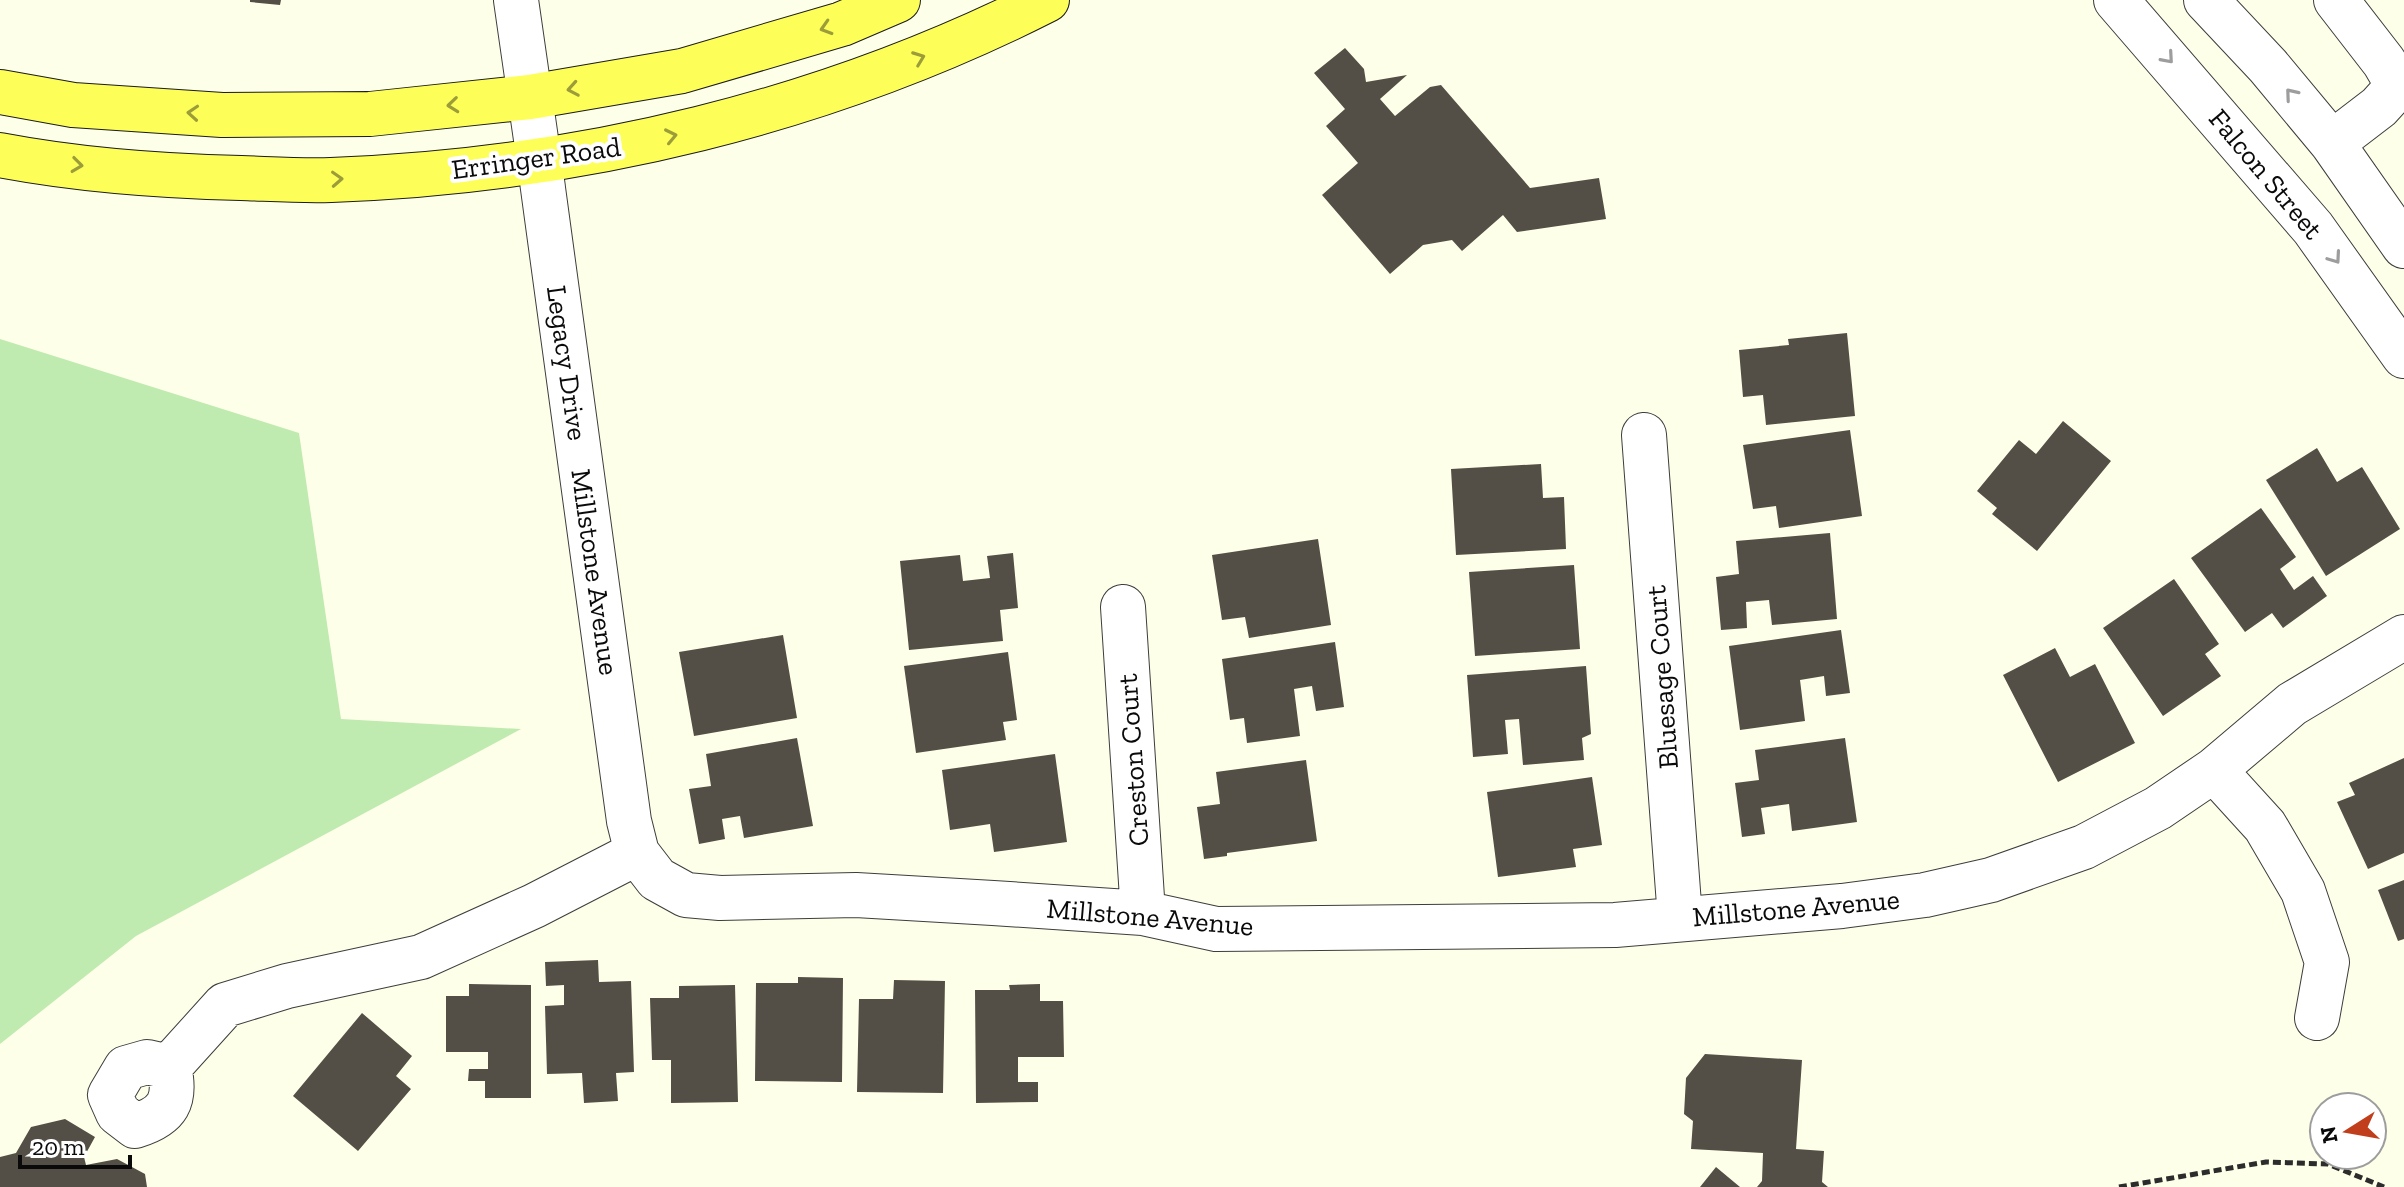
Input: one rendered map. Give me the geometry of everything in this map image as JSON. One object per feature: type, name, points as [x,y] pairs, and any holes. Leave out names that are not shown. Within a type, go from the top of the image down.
[{"type":"main road","points":[[0,92],[73,105],[222,115],[370,114],[530,97],[682,71],[842,24],[898,0]]},
{"type":"main road","name":"Erringer Road","points":[[0,155],[132,172],[330,180],[461,171],[600,151],[717,126],[828,93],[940,50],[1047,0]]},
{"type":"street","points":[[516,0],[539,159]]},
{"type":"street","name":"Falcon Street","points":[[2116,0],[2313,228],[2404,356]]},
{"type":"street","points":[[2206,0],[2268,66],[2332,143],[2404,246]]},
{"type":"street","points":[[2332,143],[2401,86],[2336,0]]},
{"type":"street","name":"Millstone Avenue","points":[[539,159],[633,837],[657,879],[686,895],[720,898],[856,895],[1143,913],[1216,929],[1615,925],[1842,906],[1925,895],[2006,876],[2084,847],[2158,808],[2214,770],[2292,704],[2404,637]]},
{"type":"street","name":"Bluesage Court","points":[[1644,435],[1680,918]]},
{"type":"street","name":"Creston Court","points":[[1123,607],[1143,913]]},
{"type":"street","points":[[2214,770],[2265,826],[2303,891],[2327,962],[2317,1018]]},
{"type":"street","points":[[169,1067],[225,1005],[287,986],[421,957],[534,906],[633,837]]},
{"type":"path","points":[[2119,1187],[2266,1162],[2328,1164],[2384,1187]]},
{"type":"green space","points":[[0,339],[299,433],[341,719],[521,729],[136,936],[0,1044]]},
{"type":"building","points":[[250,0],[281,0],[280,5]]},
{"type":"building","points":[[1345,48],[1364,69],[1366,82],[1407,75],[1380,99],[1395,116],[1430,87],[1441,85],[1530,188],[1599,178],[1606,219],[1517,232],[1503,215],[1462,251],[1452,240],[1423,245],[1390,274],[1322,195],[1358,163],[1326,126],[1345,109],[1314,73]]},
{"type":"building","points":[[1847,333],[1855,416],[1766,425],[1763,395],[1743,397],[1739,350],[1789,345],[1788,339]]},
{"type":"building","points":[[2063,421],[2111,461],[2037,551],[1992,514],[1997,508],[1977,491],[2019,440],[2036,454]]},
{"type":"building","points":[[1850,430],[1862,516],[1779,528],[1776,506],[1753,509],[1743,445]]},
{"type":"building","points":[[2317,448],[2337,482],[2362,467],[2400,529],[2326,576],[2266,480]]},
{"type":"building","points":[[1541,464],[1543,498],[1564,497],[1566,549],[1456,555],[1451,469]]},
{"type":"building","points":[[2261,508],[2296,557],[2280,569],[2294,590],[2313,576],[2327,596],[2283,628],[2272,613],[2245,632],[2191,558]]},
{"type":"building","points":[[1830,533],[1837,619],[1772,625],[1769,600],[1746,602],[1747,628],[1721,630],[1716,577],[1739,574],[1736,541]]},
{"type":"building","points":[[1318,539],[1331,625],[1249,638],[1245,617],[1222,620],[1212,555]]},
{"type":"building","points":[[1013,553],[1018,608],[1000,610],[1003,641],[909,650],[900,561],[960,555],[963,581],[990,578],[987,556]]},
{"type":"building","points":[[1574,565],[1580,649],[1475,656],[1469,572]]},
{"type":"building","points":[[2174,579],[2219,644],[2205,654],[2221,676],[2163,716],[2103,628]]},
{"type":"building","points":[[1841,630],[1850,693],[1826,696],[1824,676],[1800,680],[1805,721],[1740,730],[1729,646]]},
{"type":"building","points":[[783,635],[797,718],[694,736],[679,652]]},
{"type":"building","points":[[1335,642],[1344,707],[1316,711],[1312,686],[1294,689],[1300,736],[1247,743],[1244,718],[1230,720],[1222,659]]},
{"type":"building","points":[[2055,648],[2070,677],[2095,664],[2135,743],[2058,782],[2003,675]]},
{"type":"building","points":[[1008,652],[1017,720],[1003,722],[1006,740],[916,753],[904,666]]},
{"type":"building","points":[[1586,666],[1591,734],[1582,738],[1584,760],[1523,765],[1519,719],[1505,720],[1508,754],[1473,757],[1467,675]]},
{"type":"building","points":[[797,738],[813,826],[744,838],[740,816],[722,819],[725,839],[699,844],[689,789],[711,786],[706,754]]},
{"type":"building","points":[[1845,738],[1857,822],[1792,831],[1789,804],[1761,808],[1765,834],[1742,837],[1735,783],[1759,780],[1755,750]]},
{"type":"building","points":[[1055,754],[1067,842],[994,852],[990,824],[950,830],[942,770]]},
{"type":"building","points":[[2404,758],[2404,853],[2368,869],[2337,802],[2355,795],[2349,783]]},
{"type":"building","points":[[1306,760],[1317,841],[1204,859],[1197,807],[1220,804],[1216,772]]},
{"type":"building","points":[[1592,777],[1602,845],[1573,849],[1576,867],[1498,877],[1487,792]]},
{"type":"building","points":[[2404,880],[2404,939],[2398,941],[2378,890]]},
{"type":"building","points":[[598,960],[599,982],[631,981],[634,1072],[616,1073],[618,1101],[584,1103],[582,1073],[547,1074],[545,1006],[564,1005],[564,985],[546,986],[545,962]]},
{"type":"building","points":[[798,977],[843,978],[842,1082],[755,1081],[756,983],[798,983]]},
{"type":"building","points":[[894,980],[945,981],[943,1093],[857,1092],[859,999],[893,999]]},
{"type":"building","points":[[469,984],[531,985],[531,1098],[485,1098],[485,1081],[468,1081],[469,1069],[488,1069],[488,1052],[446,1052],[446,996],[469,996]]},
{"type":"building","points":[[1040,984],[1040,1001],[1063,1001],[1064,1057],[1018,1057],[1018,1082],[1038,1082],[1038,1102],[976,1103],[975,990],[1010,990],[1009,985]]},
{"type":"building","points":[[735,985],[738,1102],[671,1103],[671,1060],[652,1060],[650,998],[679,998],[679,986]]},
{"type":"building","points":[[362,1013],[412,1056],[396,1076],[411,1089],[358,1151],[293,1096]]},
{"type":"building","points":[[1705,1054],[1802,1060],[1796,1149],[1824,1151],[1822,1182],[1828,1187],[1757,1187],[1762,1181],[1763,1153],[1691,1149],[1693,1121],[1684,1114],[1686,1078]]},
{"type":"building","points":[[65,1119],[95,1137],[84,1157],[86,1165],[117,1159],[145,1174],[147,1187],[0,1187],[0,1157],[16,1153],[31,1127]]},
{"type":"building","points":[[1716,1167],[1740,1187],[1700,1187]]}]
